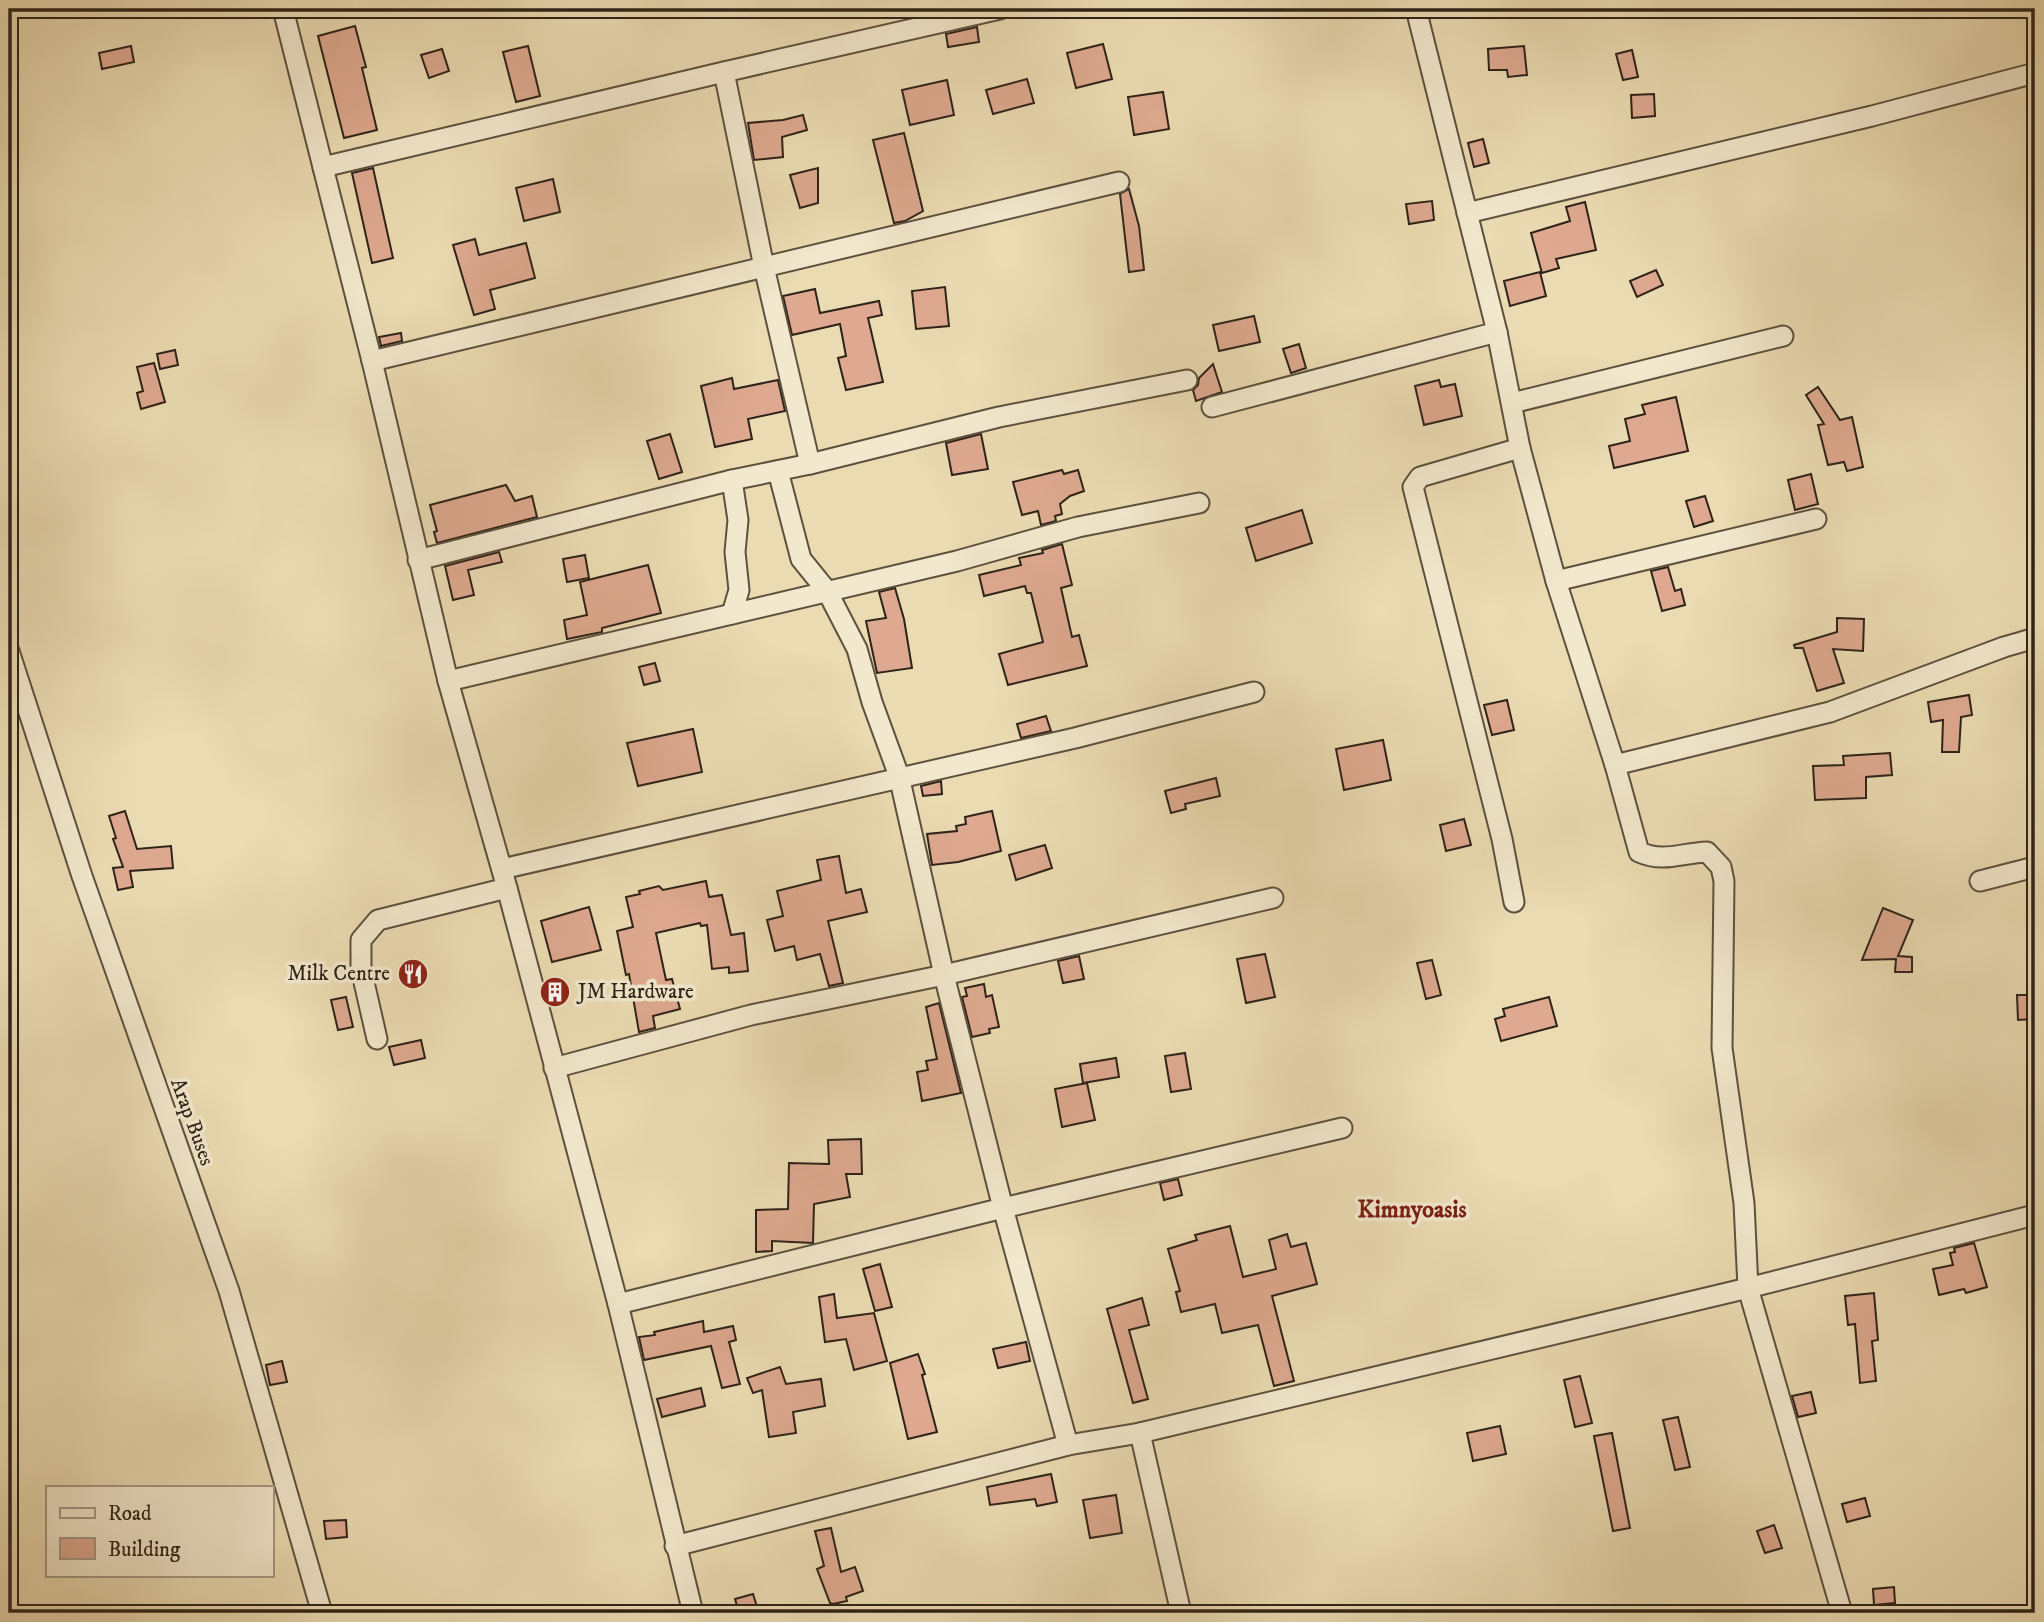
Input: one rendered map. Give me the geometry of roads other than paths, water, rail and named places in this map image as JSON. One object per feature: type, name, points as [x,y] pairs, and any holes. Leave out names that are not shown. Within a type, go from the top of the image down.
[{"type":"street","points":[[283,9],[372,360],[448,681],[502,869],[618,1304],[693,1613]]},
{"type":"street","points":[[323,167],[1000,9]]},
{"type":"street","points":[[1416,9],[1497,332],[1520,448],[1556,582],[1615,765],[1639,852],[1666,859],[1707,852],[1721,867],[1724,881],[1721,1048],[1744,1203],[1748,1288],[1842,1613]]},
{"type":"street","points":[[724,72],[764,267],[810,464]]},
{"type":"street","points":[[1467,213],[1872,116],[2035,73]]},
{"type":"street","points":[[372,360],[1119,182]]},
{"type":"street","points":[[1212,407],[1497,332]]},
{"type":"street","points":[[1512,403],[1783,336]]},
{"type":"street","points":[[418,560],[732,480],[810,464],[999,417],[1188,380]]},
{"type":"street","points":[[1514,902],[1502,839],[1413,487],[1420,477],[1520,448]]},
{"type":"street","points":[[778,471],[801,559],[827,592],[857,649],[898,776],[944,975],[1003,1208],[1068,1445]]},
{"type":"street","points":[[732,480],[738,520],[735,552],[739,590],[732,614]]},
{"type":"street","points":[[448,681],[957,561],[1078,527],[1199,503]]},
{"type":"street","points":[[1556,582],[1816,519]]},
{"type":"street","points":[[1615,765],[1830,712],[2035,638]]},
{"type":"street","name":"Arap Buses","points":[[9,651],[87,890],[229,1291],[322,1613]]},
{"type":"street","points":[[502,869],[898,776],[1075,738],[1254,692]]},
{"type":"street","points":[[1980,881],[2035,867]]},
{"type":"street","points":[[377,1039],[361,970],[361,940],[378,920],[507,888]]},
{"type":"street","points":[[554,1068],[751,1015],[944,975],[1273,898]]},
{"type":"street","points":[[618,1304],[1003,1208],[1342,1128]]},
{"type":"street","points":[[676,1546],[1068,1445],[1140,1433],[1748,1288],[2035,1215]]},
{"type":"street","points":[[1140,1433],[1181,1613]]},
{"type":"place","name":"Milk Centre","points":[[413,974]]},
{"type":"place","name":"JM Hardware","points":[[555,992]]},
{"type":"district","name":"Kimnyoasis","points":[[1412,1210]]}]
